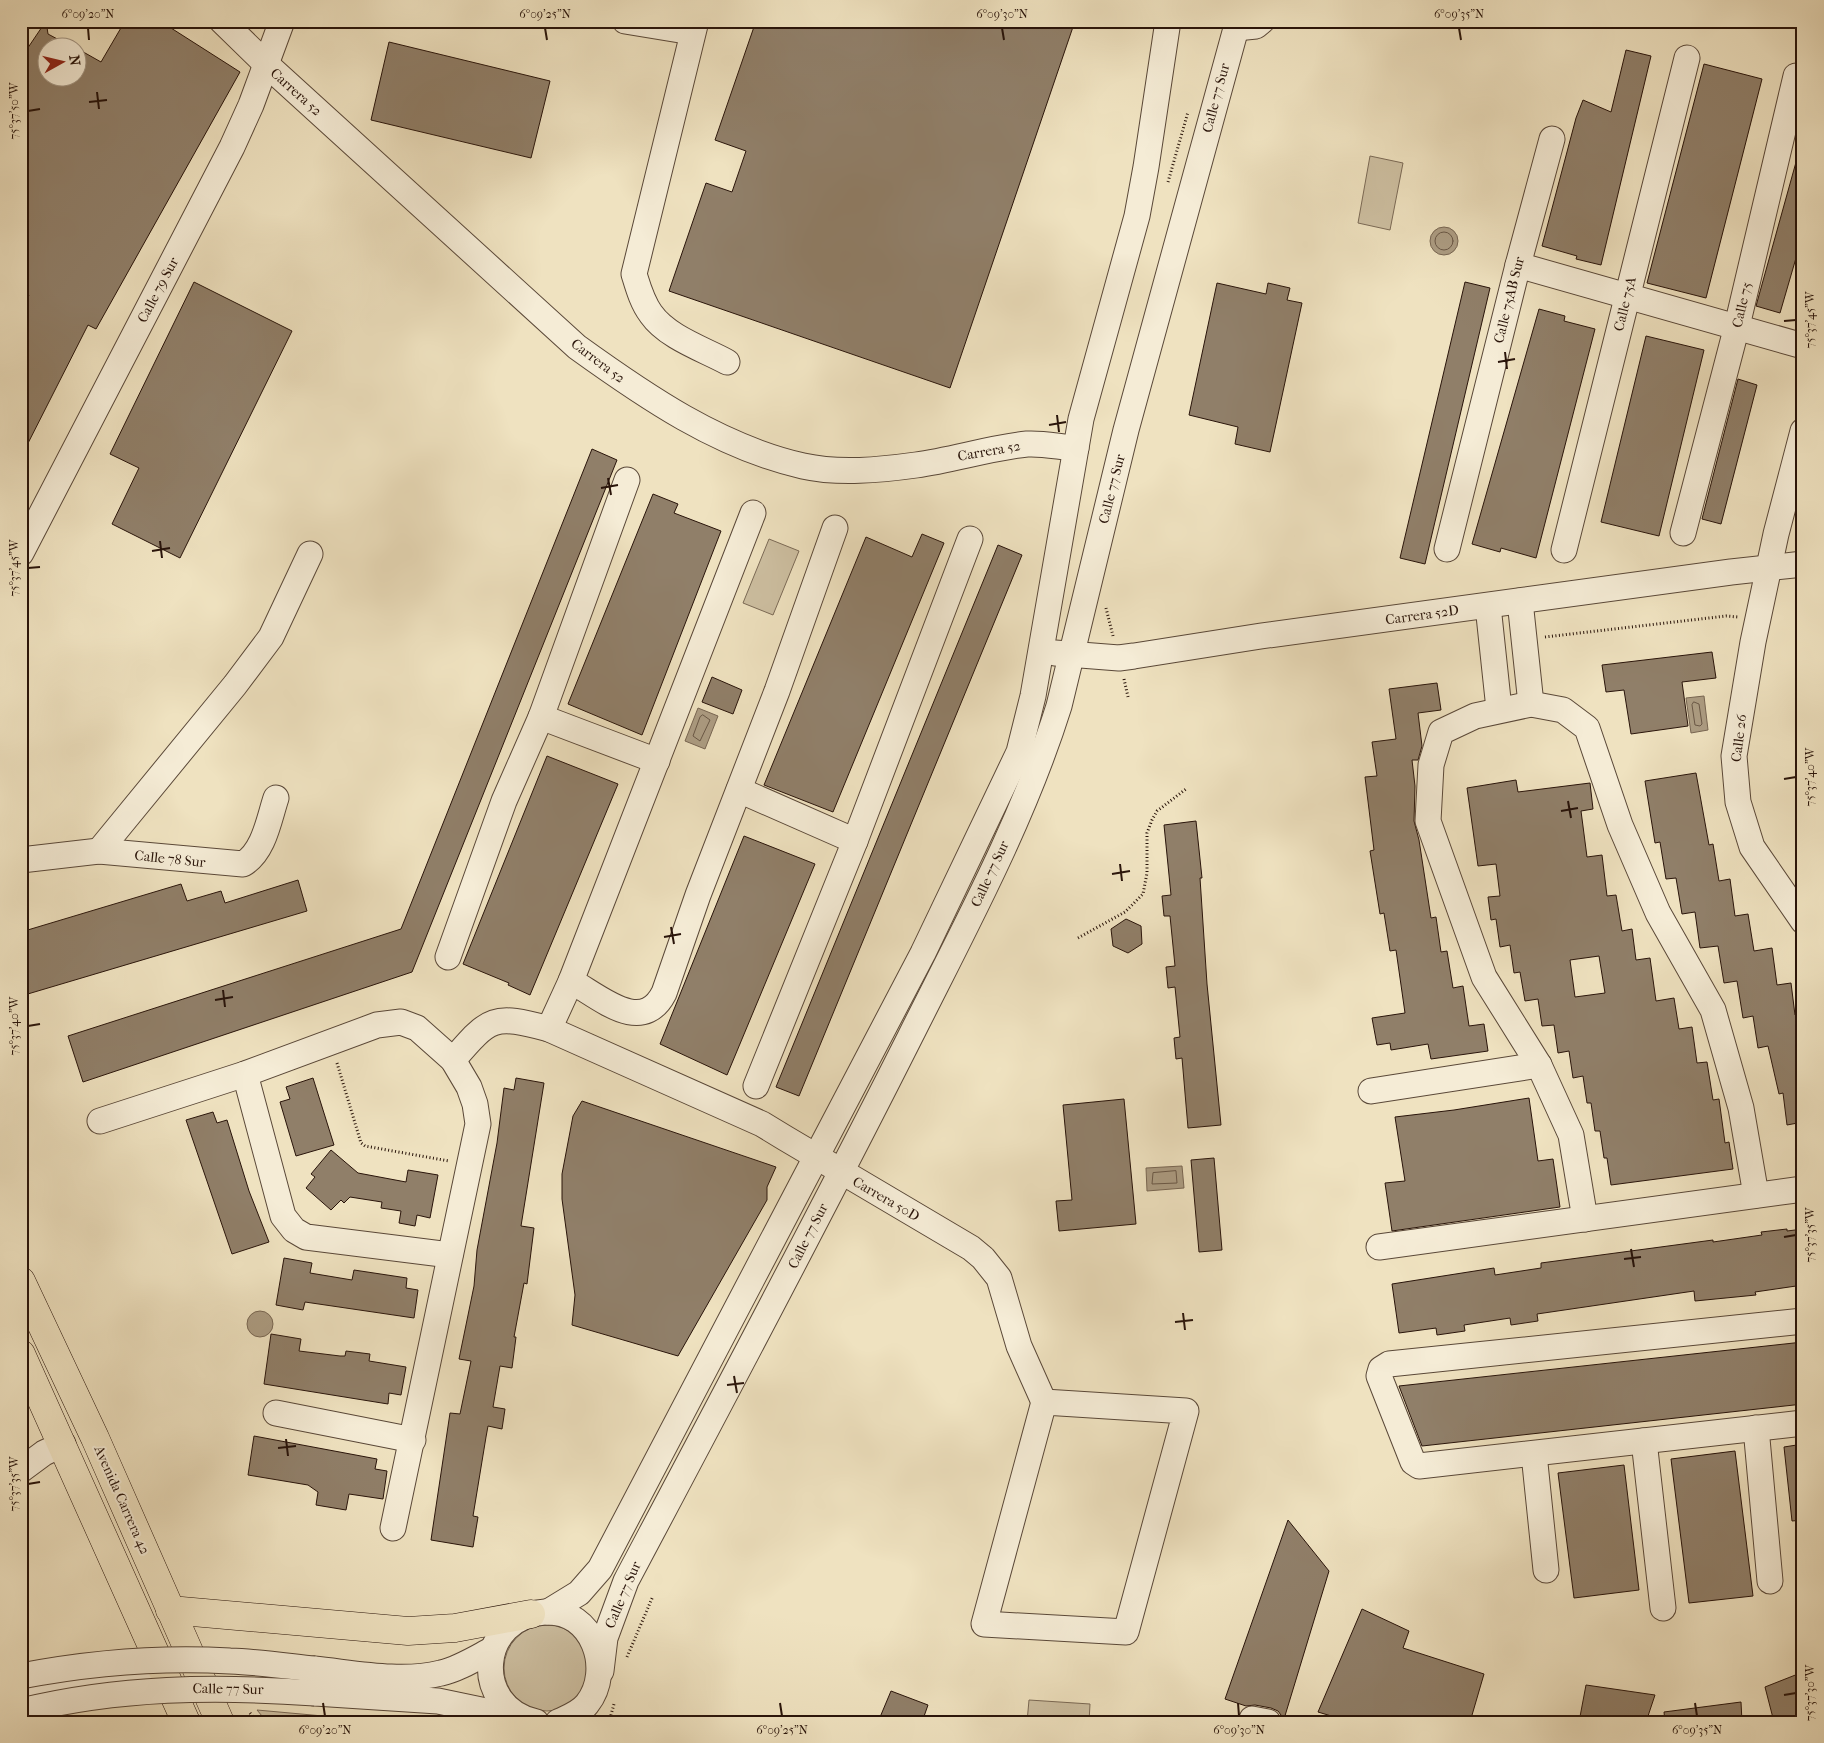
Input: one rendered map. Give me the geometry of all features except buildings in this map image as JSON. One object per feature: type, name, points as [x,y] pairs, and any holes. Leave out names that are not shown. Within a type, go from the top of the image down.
[{"type":"highway","name":"Avenida Carrera 42","points":[[21,1281],[95,1438],[220,1719]]},
{"type":"highway","points":[[21,1354],[63,1444],[186,1722]]},
{"type":"highway","points":[[170,1610],[408,1631],[455,1628],[539,1613]]},
{"type":"street","name":"Carrera 52","points":[[222,21],[266,64],[577,347],[627,383],[683,418],[744,447],[803,466],[857,471],[917,465],[972,452],[1029,444],[1076,448]]},
{"type":"street","name":"Calle 79 Sur","points":[[21,553],[213,185],[251,105],[282,21]]},
{"type":"street","points":[[625,21],[694,26],[634,274],[640,293],[651,314],[668,330],[727,362]]},
{"type":"street","name":"Calle 77 Sur","points":[[21,1712],[49,1704],[132,1691],[245,1688],[372,1674],[424,1676],[455,1669],[493,1649],[501,1633],[514,1621],[539,1613],[579,1593],[600,1569],[923,953],[1019,752],[1028,719],[1041,651],[1081,418],[1136,216],[1146,167],[1168,21]]},
{"type":"street","points":[[1237,25],[1256,26],[1262,21]]},
{"type":"street","name":"Calle 77 Sur","points":[[587,1713],[596,1689],[605,1638],[626,1581],[841,1172],[980,897],[1043,759],[1059,706],[1126,430],[1237,25]]},
{"type":"street","name":"Calle 75A","points":[[1564,550],[1687,58]]},
{"type":"street","name":"Calle 75","points":[[1683,533],[1737,326],[1796,76]]},
{"type":"street","name":"Calle 75AB Sur","points":[[1447,549],[1518,264],[1552,139]]},
{"type":"street","points":[[1518,264],[1803,346]]},
{"type":"street","points":[[1769,570],[1776,534],[1803,431]]},
{"type":"street","points":[[448,957],[504,801],[540,717],[627,480]]},
{"type":"street","points":[[549,1030],[571,981],[753,513]]},
{"type":"street","points":[[571,981],[625,1012],[637,1014],[649,1011],[658,1004],[777,691],[835,528]]},
{"type":"street","points":[[1776,534],[1802,564]]},
{"type":"street","points":[[756,1086],[855,841],[970,539]]},
{"type":"street","points":[[99,852],[271,638],[310,554]]},
{"type":"street","name":"Carrera 52D","points":[[1041,651],[1119,658],[1261,636],[1731,572],[1769,570],[1802,564]]},
{"type":"street","name":"Calle 26","points":[[1769,570],[1734,756],[1738,802],[1752,848],[1803,922]]},
{"type":"street","points":[[1731,572],[1760,612]]},
{"type":"street","points":[[1520,601],[1532,704]]},
{"type":"street","points":[[1488,606],[1499,709]]},
{"type":"street","points":[[1585,1219],[1571,1135],[1539,1065],[1484,977],[1428,822],[1431,765],[1440,732],[1476,716],[1499,709],[1532,704],[1563,710],[1587,728],[1620,826],[1658,914],[1713,1010],[1741,1108],[1756,1195]]},
{"type":"street","points":[[540,717],[657,761]]},
{"type":"street","points":[[739,790],[855,841]]},
{"type":"street","name":"Calle 78 Sur","points":[[21,860],[99,852],[243,864],[250,860],[258,848],[276,798]]},
{"type":"street","name":"Carrera 50D","points":[[453,1060],[478,1030],[496,1021],[515,1020],[549,1030],[762,1124],[971,1248],[983,1258],[999,1278],[1019,1346],[1044,1402]]},
{"type":"street","points":[[100,1121],[245,1074],[331,1040],[377,1025],[401,1022],[417,1028],[453,1060],[469,1088],[475,1104],[478,1124],[393,1528]]},
{"type":"street","points":[[1371,1091],[1539,1065]]},
{"type":"street","points":[[245,1074],[283,1216],[294,1230],[306,1237],[450,1255]]},
{"type":"street","points":[[1379,1247],[1803,1189]]},
{"type":"street","points":[[1803,1321],[1389,1364],[1381,1369],[1379,1376],[1413,1462],[1419,1466],[1803,1423]]},
{"type":"street","points":[[1044,1402],[1186,1411],[1126,1632],[984,1624],[1044,1402]]},
{"type":"street","points":[[276,1413],[413,1440]]},
{"type":"street","points":[[1756,1428],[1770,1582]]},
{"type":"street","points":[[1644,1441],[1663,1608]]},
{"type":"street","points":[[21,1470],[44,1453],[63,1444]]},
{"type":"street","points":[[1534,1454],[1546,1570]]},
{"type":"street","points":[[539,1613],[565,1615],[580,1624],[592,1637],[599,1654],[600,1671]]},
{"type":"street","points":[[493,1649],[490,1666],[492,1683],[499,1698],[511,1711],[531,1720]]},
{"type":"street","name":"Calle 77 Sur","points":[[21,1676],[46,1671],[172,1660],[230,1661],[314,1681],[438,1701],[531,1720]]},
{"type":"street","points":[[21,1694],[79,1681],[163,1671]]},
{"type":"street","points":[[558,1722],[574,1715],[587,1713]]},
{"type":"path","points":[[1524,639],[1760,612]]},
{"type":"path","points":[[1078,938],[1125,912],[1143,894],[1146,873],[1146,833],[1157,811],[1186,789]]},
{"type":"path","points":[[331,1040],[361,1143],[365,1146],[470,1165]]},
{"type":"path","points":[[626,1659],[653,1596]]},
{"type":"path","points":[[610,1722],[617,1694]]},
{"type":"shaded area","points":[[1370,156],[1403,163],[1390,230],[1358,223]]},
{"type":"shaded area","points":[[769,539],[799,551],[773,615],[743,603]]},
{"type":"shaded area","points":[[547,1625],[563,1629],[577,1638],[586,1652],[590,1668],[586,1684],[577,1698],[563,1707],[547,1711],[531,1707],[517,1698],[508,1684],[504,1668],[508,1652],[517,1638],[531,1629]]},
{"type":"shaded area","points":[[1029,1700],[1090,1704],[1089,1722],[1027,1722]]},
{"type":"shaded area","points":[[257,1710],[389,1722],[267,1722]]},
{"type":"water","points":[[1444,227],[1454,231],[1458,241],[1454,251],[1444,255],[1434,251],[1430,241],[1434,231]]},
{"type":"water","points":[[1704,696],[1708,730],[1691,733],[1686,698]]},
{"type":"water","points":[[698,708],[718,716],[705,749],[685,741]]},
{"type":"water","points":[[1182,1166],[1184,1188],[1147,1191],[1146,1168]]},
{"type":"water","points":[[260,1311],[269,1315],[273,1324],[269,1333],[260,1337],[251,1333],[247,1324],[251,1315]]}]
